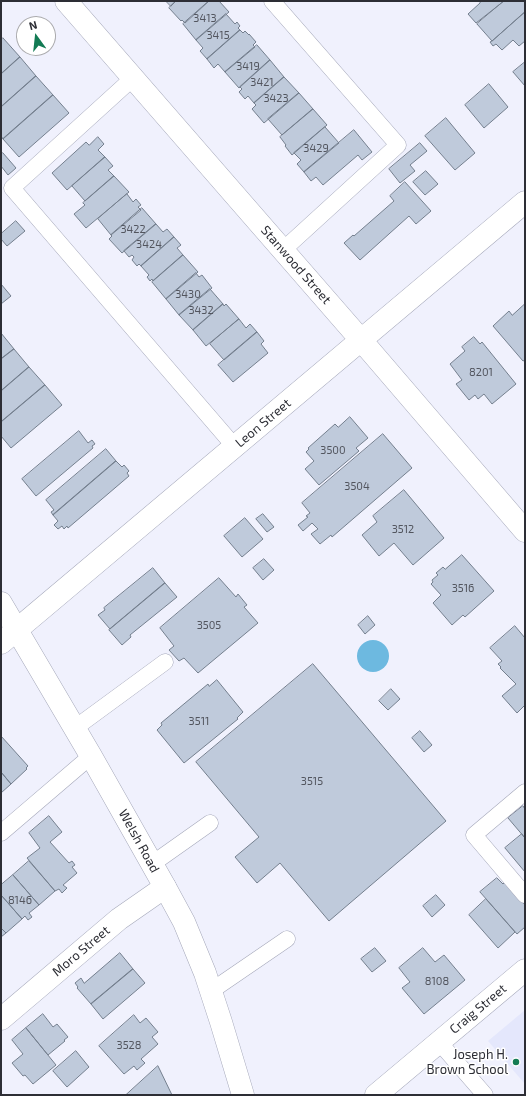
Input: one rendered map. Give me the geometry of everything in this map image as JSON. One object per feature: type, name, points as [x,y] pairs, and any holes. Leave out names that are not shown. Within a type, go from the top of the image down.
[{"type":"street","name":"Stanwood Street","points":[[66,1],[525,531]]},
{"type":"street","name":"Leon Street","points":[[9,636],[525,202]]},
{"type":"street","name":"Welsh Road","points":[[1,603],[9,636],[75,728],[184,922],[205,973],[244,1095]]},
{"type":"street","name":"Moro Street","points":[[1,1019],[119,919],[165,887]]},
{"type":"street","name":"Craig Street","points":[[376,1095],[525,970]]},
{"type":"lane","points":[[272,1],[398,145],[283,250]]},
{"type":"lane","points":[[133,78],[12,188],[235,447]]},
{"type":"lane","points":[[75,728],[165,662]]},
{"type":"lane","points":[[1,834],[91,756]]},
{"type":"lane","points":[[525,792],[474,835],[525,895]]},
{"type":"lane","points":[[152,864],[210,823]]},
{"type":"lane","points":[[211,991],[287,939]]},
{"type":"lane","points":[[439,1042],[485,1095]]},
{"type":"shaded area","name":"Joseph H. Brown School","points":[[525,1010],[525,1084],[488,1041]]},
{"type":"water","points":[[370,640],[376,640],[385,644],[389,656],[385,668],[376,672],[370,672],[361,668],[357,659],[357,653],[361,644]]},
{"type":"building","points":[[166,1],[176,1],[171,6]]},
{"type":"building","points":[[176,1],[209,1],[185,23],[182,20],[181,21],[169,8]]},
{"type":"building","points":[[209,1],[219,1],[229,12],[196,40],[183,24]]},
{"type":"building","points":[[479,1],[504,1],[476,23],[468,14],[480,3]]},
{"type":"building","points":[[504,1],[525,1],[525,12],[492,41],[477,24]]},
{"type":"building","points":[[525,12],[525,41],[519,46],[513,40],[502,50],[496,44],[493,46],[490,42]]},
{"type":"building","points":[[226,14],[235,24],[237,22],[240,26],[238,28],[240,30],[207,59],[200,51],[203,48],[196,40]]},
{"type":"building","points":[[240,30],[243,33],[245,31],[249,34],[256,42],[253,45],[255,47],[225,72],[218,64],[214,68],[207,59]]},
{"type":"building","points":[[3,38],[16,53],[16,56],[20,57],[1,74],[1,40]]},
{"type":"building","points":[[257,45],[270,60],[239,88],[225,72]]},
{"type":"building","points":[[20,57],[36,76],[1,107],[1,74]]},
{"type":"building","points":[[270,60],[284,77],[254,103],[248,96],[245,99],[239,92],[242,89],[240,87]]},
{"type":"building","points":[[525,62],[525,86],[513,72]]},
{"type":"building","points":[[36,76],[53,95],[3,139],[1,136],[1,107]]},
{"type":"building","points":[[284,77],[299,93],[264,123],[252,109],[256,105],[254,103]]},
{"type":"building","points":[[489,84],[508,107],[484,128],[465,105]]},
{"type":"building","points":[[299,93],[313,109],[282,135],[268,119]]},
{"type":"building","points":[[53,95],[69,113],[19,157],[3,139]]},
{"type":"building","points":[[313,109],[327,125],[292,155],[280,137]]},
{"type":"building","points":[[446,118],[475,153],[455,170],[425,136]]},
{"type":"building","points":[[325,127],[339,143],[304,172],[297,164],[301,160],[294,153]]},
{"type":"building","points":[[354,130],[372,152],[362,160],[358,155],[323,185],[316,177],[311,181],[304,172]]},
{"type":"building","points":[[98,137],[104,144],[98,150],[105,157],[67,190],[52,173],[86,142],[89,145]]},
{"type":"building","points":[[420,143],[427,151],[410,165],[415,171],[400,183],[389,169]]},
{"type":"building","points":[[3,153],[16,168],[8,175],[1,166],[1,154]]},
{"type":"building","points":[[105,157],[113,166],[108,170],[114,176],[85,201],[72,186]]},
{"type":"building","points":[[426,171],[438,184],[425,195],[413,182]]},
{"type":"building","points":[[114,176],[129,192],[86,228],[74,214],[85,205],[83,203]]},
{"type":"building","points":[[405,182],[431,211],[416,224],[409,216],[360,260],[344,243],[394,201],[390,196]]},
{"type":"building","points":[[127,194],[133,202],[136,199],[141,205],[138,207],[141,210],[111,235],[98,219]]},
{"type":"building","points":[[142,208],[156,224],[122,253],[109,239],[112,236],[111,235]]},
{"type":"building","points":[[16,221],[25,231],[7,246],[1,239],[1,234]]},
{"type":"building","points":[[156,224],[163,232],[167,229],[174,237],[141,266],[139,264],[137,266],[132,260],[134,257],[132,255],[129,257],[124,251]]},
{"type":"building","points":[[174,237],[181,245],[177,248],[183,255],[153,281],[152,279],[150,281],[147,277],[149,275],[141,266]]},
{"type":"building","points":[[183,255],[198,272],[166,299],[152,282]]},
{"type":"building","points":[[196,273],[199,277],[202,275],[212,288],[179,315],[166,299]]},
{"type":"building","points":[[1,284],[11,296],[1,304]]},
{"type":"building","points":[[210,289],[223,304],[193,330],[179,315]]},
{"type":"building","points":[[223,304],[224,306],[226,304],[239,319],[206,346],[193,330]]},
{"type":"building","points":[[525,304],[525,360],[523,361],[493,326],[509,311],[512,315]]},
{"type":"building","points":[[239,319],[246,328],[250,324],[257,332],[224,360],[210,344]]},
{"type":"building","points":[[257,332],[264,341],[261,344],[268,353],[233,382],[218,365]]},
{"type":"building","points":[[1,333],[14,349],[1,359]]},
{"type":"building","points":[[474,337],[480,344],[482,342],[516,384],[492,404],[484,394],[478,399],[475,395],[469,400],[456,384],[462,380],[450,364],[465,351],[462,347]]},
{"type":"building","points":[[14,349],[29,367],[1,391],[1,359]]},
{"type":"building","points":[[29,367],[45,385],[1,422],[1,391]]},
{"type":"building","points":[[45,385],[62,405],[11,448],[1,436],[1,422]]},
{"type":"building","points":[[350,417],[368,438],[356,448],[359,451],[319,485],[305,469],[314,461],[306,452],[309,449],[308,448],[335,424],[338,427]]},
{"type":"building","points":[[79,431],[88,443],[92,440],[95,444],[92,446],[93,448],[36,496],[22,479]]},
{"type":"building","points":[[383,434],[412,468],[332,537],[331,535],[320,544],[311,534],[318,529],[312,523],[303,531],[298,525],[308,517],[306,516],[310,513],[302,503]]},
{"type":"building","points":[[106,449],[116,461],[53,515],[51,512],[54,510],[46,500]]},
{"type":"building","points":[[116,461],[122,467],[124,465],[129,471],[127,473],[129,476],[68,528],[67,526],[64,529],[62,526],[58,529],[54,525],[58,521],[53,515]]},
{"type":"building","points":[[404,490],[444,538],[413,565],[394,543],[379,556],[362,535],[377,522],[373,516]]},
{"type":"building","points":[[263,514],[274,527],[267,532],[256,519]]},
{"type":"building","points":[[245,518],[263,539],[242,557],[224,536]]},
{"type":"building","points":[[462,555],[494,591],[465,617],[463,615],[452,625],[433,603],[441,595],[431,584],[433,582],[432,580],[438,575],[436,573],[443,567],[445,569]]},
{"type":"building","points":[[264,559],[274,570],[263,580],[253,568]]},
{"type":"building","points":[[153,568],[165,583],[110,629],[98,615],[105,610],[104,608]]},
{"type":"building","points":[[219,578],[236,597],[238,594],[247,605],[244,607],[258,623],[198,673],[184,658],[179,661],[169,650],[174,646],[160,628]]},
{"type":"building","points":[[165,583],[177,597],[130,635],[131,637],[122,645],[109,630]]},
{"type":"building","points":[[368,616],[375,625],[365,634],[358,625]]},
{"type":"building","points":[[515,626],[525,638],[525,705],[517,713],[502,696],[516,684],[500,668],[501,667],[498,664],[502,661],[490,648]]},
{"type":"building","points":[[313,664],[446,821],[329,921],[280,863],[257,883],[235,857],[259,837],[196,762]]},
{"type":"building","points":[[217,680],[243,712],[237,718],[238,719],[184,763],[157,730],[162,725],[161,723],[208,684],[209,686]]},
{"type":"building","points":[[391,689],[400,699],[388,710],[379,701]]},
{"type":"building","points":[[420,731],[432,745],[424,752],[412,738]]},
{"type":"building","points":[[1,736],[28,766],[26,768],[27,769],[11,784],[1,772]]},
{"type":"building","points":[[1,772],[11,784],[1,793]]},
{"type":"building","points":[[523,806],[525,809],[525,838],[508,818]]},
{"type":"building","points":[[49,816],[62,832],[50,842],[69,863],[72,861],[75,865],[72,867],[77,873],[63,885],[67,888],[62,893],[59,889],[55,891],[27,858],[40,848],[29,833]]},
{"type":"building","points":[[522,834],[525,838],[525,872],[505,848]]},
{"type":"building","points":[[29,861],[55,891],[39,905],[13,875]]},
{"type":"building","points":[[13,875],[39,905],[29,913],[32,917],[28,920],[25,916],[22,919],[1,895],[1,885]]},
{"type":"building","points":[[497,878],[503,884],[505,882],[525,905],[525,927],[517,934],[480,892]]},
{"type":"building","points":[[1,895],[22,919],[6,933],[1,928]]},
{"type":"building","points":[[436,895],[445,905],[432,917],[423,906]]},
{"type":"building","points":[[486,899],[515,932],[498,948],[469,915]]},
{"type":"building","points":[[1,928],[6,933],[1,937]]},
{"type":"building","points":[[375,948],[386,961],[372,972],[361,959]]},
{"type":"building","points":[[423,948],[435,962],[444,955],[465,980],[424,1014],[402,988],[410,982],[399,968]]},
{"type":"building","points":[[120,953],[133,969],[91,1004],[77,988],[78,987],[75,983],[81,978],[84,983]]},
{"type":"building","points":[[133,969],[145,983],[103,1019],[91,1004]]},
{"type":"building","points":[[43,1014],[53,1027],[57,1024],[68,1037],[48,1055],[26,1028]]},
{"type":"building","points":[[134,1015],[140,1023],[146,1018],[158,1032],[152,1037],[158,1044],[141,1059],[145,1063],[137,1070],[134,1066],[124,1074],[99,1046]]},
{"type":"building","points":[[26,1028],[56,1065],[33,1084],[25,1075],[23,1076],[12,1063],[23,1054],[12,1040]]},
{"type":"building","points":[[76,1051],[89,1067],[67,1087],[53,1071]]},
{"type":"building","points":[[158,1066],[172,1095],[126,1095]]},
{"type":"place","name":"Joseph H. Brown School","points":[[516,1062]]}]
